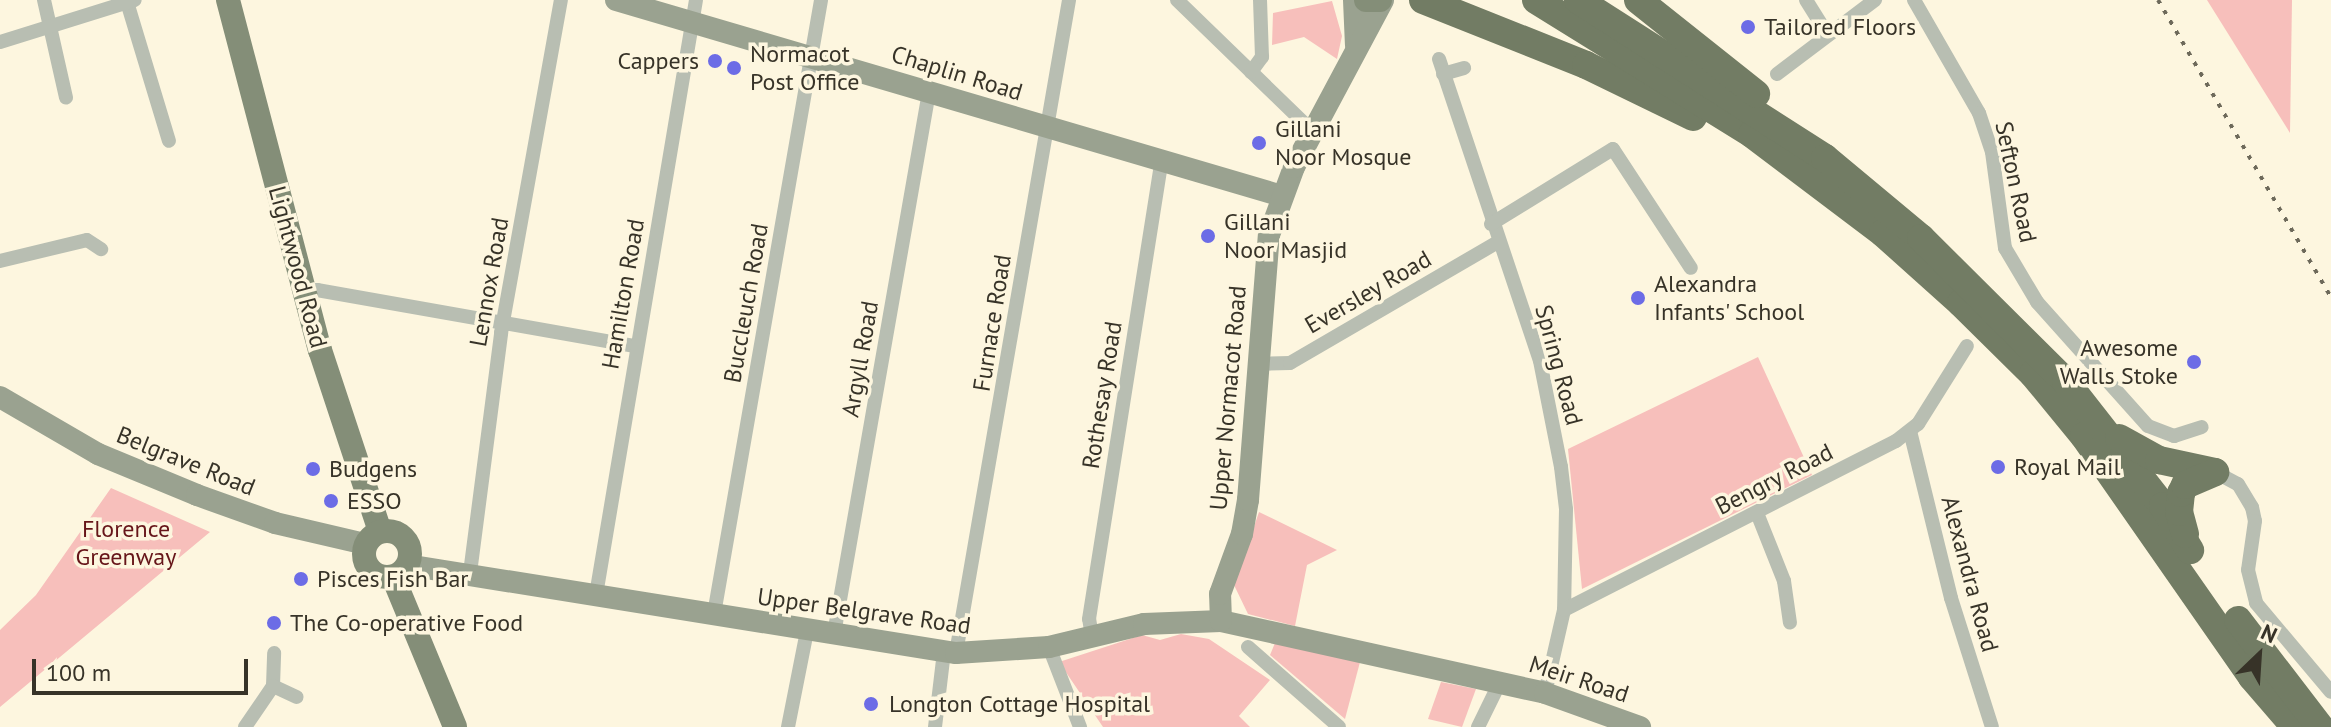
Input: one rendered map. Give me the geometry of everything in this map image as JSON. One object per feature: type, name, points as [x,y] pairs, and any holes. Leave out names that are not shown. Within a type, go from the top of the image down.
[{"type":"highway","points":[[1423,0],[1638,90],[1837,197]]},
{"type":"highway","points":[[1536,0],[1730,120],[1837,197],[1949,292],[2033,374],[2130,494],[2252,677],[2295,727]]},
{"type":"highway","points":[[1578,0],[1825,158],[1930,246]]},
{"type":"highway","points":[[1638,0],[1853,170],[2005,317],[2096,421],[2320,727]]},
{"type":"highway","points":[[2096,421],[2159,460],[2215,472]]},
{"type":"highway","points":[[2191,552],[2179,512],[2181,493],[2185,485],[2215,472]]},
{"type":"main road","name":"Lightwood Road","points":[[228,0],[372,537]]},
{"type":"main road","points":[[1366,0],[1381,0]]},
{"type":"main road","points":[[400,571],[378,576],[367,568],[372,537],[403,537],[410,552],[400,571],[455,727]]},
{"type":"street","points":[[44,0],[66,98]]},
{"type":"street","name":"Lennox Road","points":[[470,573],[503,326],[561,0]]},
{"type":"street","name":"Chaplin Road","points":[[616,0],[694,11],[812,56],[1282,196]]},
{"type":"street","name":"Buccleuch Road","points":[[714,614],[821,0]]},
{"type":"street","name":"Furnace Road","points":[[935,727],[1069,0]]},
{"type":"street","points":[[1177,0],[1313,132]]},
{"type":"street","points":[[1251,72],[1262,57],[1260,0]]},
{"type":"street","name":"Upper Normacot Road","points":[[1354,0],[1356,50]]},
{"type":"street","name":"Upper Normacot Road","points":[[1221,621],[1220,594],[1242,534],[1248,500],[1266,249],[1282,196],[1381,0]]},
{"type":"street","points":[[1806,0],[1827,34]]},
{"type":"street","points":[[1777,74],[1875,0]]},
{"type":"street","name":"Sefton Road","points":[[1914,0],[1979,113],[1992,152],[2005,248],[2032,294],[2148,426],[2174,436],[2202,427]]},
{"type":"street","points":[[0,42],[131,1],[169,141]]},
{"type":"street","name":"Hamilton Road","points":[[596,595],[635,346],[694,11]]},
{"type":"street","name":"Spring Road","points":[[1464,68],[1441,66],[1496,243],[1532,335],[1551,407],[1566,509],[1564,610],[1545,693]]},
{"type":"street","name":"Argyll Road","points":[[834,634],[929,92]]},
{"type":"street","points":[[1491,224],[1613,149],[1691,268]]},
{"type":"street","name":"Rothesay Road","points":[[1092,637],[1089,619],[1162,159]]},
{"type":"street","points":[[0,261],[87,240],[101,249]]},
{"type":"street","name":"Eversley Road","points":[[1259,364],[1290,363],[1496,243]]},
{"type":"street","points":[[305,294],[317,290],[503,326],[635,346]]},
{"type":"street","name":"Bengry Road","points":[[1564,610],[1757,513],[1910,431],[1967,346]]},
{"type":"street","name":"Belgrave Road","points":[[0,397],[98,454],[197,495],[275,523],[372,537]]},
{"type":"street","name":"Alexandra Road","points":[[1910,431],[1951,598],[1992,727]]},
{"type":"street","points":[[2215,472],[2238,484],[2252,507],[2251,584],[2256,603],[2331,692]]},
{"type":"street","points":[[1757,513],[1784,581],[1783,613]]},
{"type":"street","name":"Upper Belgrave Road","points":[[400,571],[470,573],[950,653],[1049,647],[1144,624],[1221,621],[1500,682]]},
{"type":"street","points":[[788,727],[807,631]]},
{"type":"street","points":[[1049,647],[1080,727]]},
{"type":"street","points":[[1248,647],[1339,727]]},
{"type":"street","points":[[245,727],[273,686],[274,653]]},
{"type":"street","points":[[1478,727],[1500,682]]},
{"type":"street","name":"Meir Road","points":[[1500,682],[1545,693],[1640,727]]},
{"type":"street","points":[[273,686],[297,697]]},
{"type":"green space","points":[[2207,0],[2292,0],[2290,133]]},
{"type":"green space","points":[[1332,1],[1342,36],[1337,59],[1304,37],[1272,45],[1273,13]]},
{"type":"green space","points":[[1758,357],[1812,475],[1582,589],[1568,449]]},
{"type":"green space","name":"Florence Greenway","points":[[111,488],[210,532],[0,707],[0,630],[36,595]]},
{"type":"green space","points":[[1259,512],[1337,550],[1307,565],[1295,626],[1248,614],[1234,585]]},
{"type":"green space","points":[[1181,634],[1209,639],[1270,680],[1239,716],[1250,727],[1103,727],[1059,662],[1142,635],[1160,640]]},
{"type":"green space","points":[[1275,643],[1360,662],[1345,719],[1270,655]]},
{"type":"green space","points":[[1441,682],[1476,689],[1462,727],[1428,719]]},
{"type":"railway","points":[[2158,0],[2331,297]]},
{"type":"place","name":"Tailored Floors","points":[[1748,27]]},
{"type":"place","name":"Cappers","points":[[715,61]]},
{"type":"place","name":"Normacot Post Office","points":[[734,68]]},
{"type":"place","name":"Gillani Noor Mosque","points":[[1259,143]]},
{"type":"place","name":"Gillani Noor Masjid","points":[[1208,236]]},
{"type":"place","name":"Alexandra Infants' School","points":[[1638,298]]},
{"type":"place","name":"Awesome Walls Stoke","points":[[2194,362]]},
{"type":"place","name":"Royal Mail","points":[[1998,467]]},
{"type":"place","name":"Budgens","points":[[313,469]]},
{"type":"place","name":"ESSO","points":[[331,501]]},
{"type":"place","name":"Pisces Fish Bar","points":[[301,579]]},
{"type":"place","name":"The Co-operative Food","points":[[274,623]]},
{"type":"place","name":"Longton Cottage Hospital","points":[[871,704]]}]
